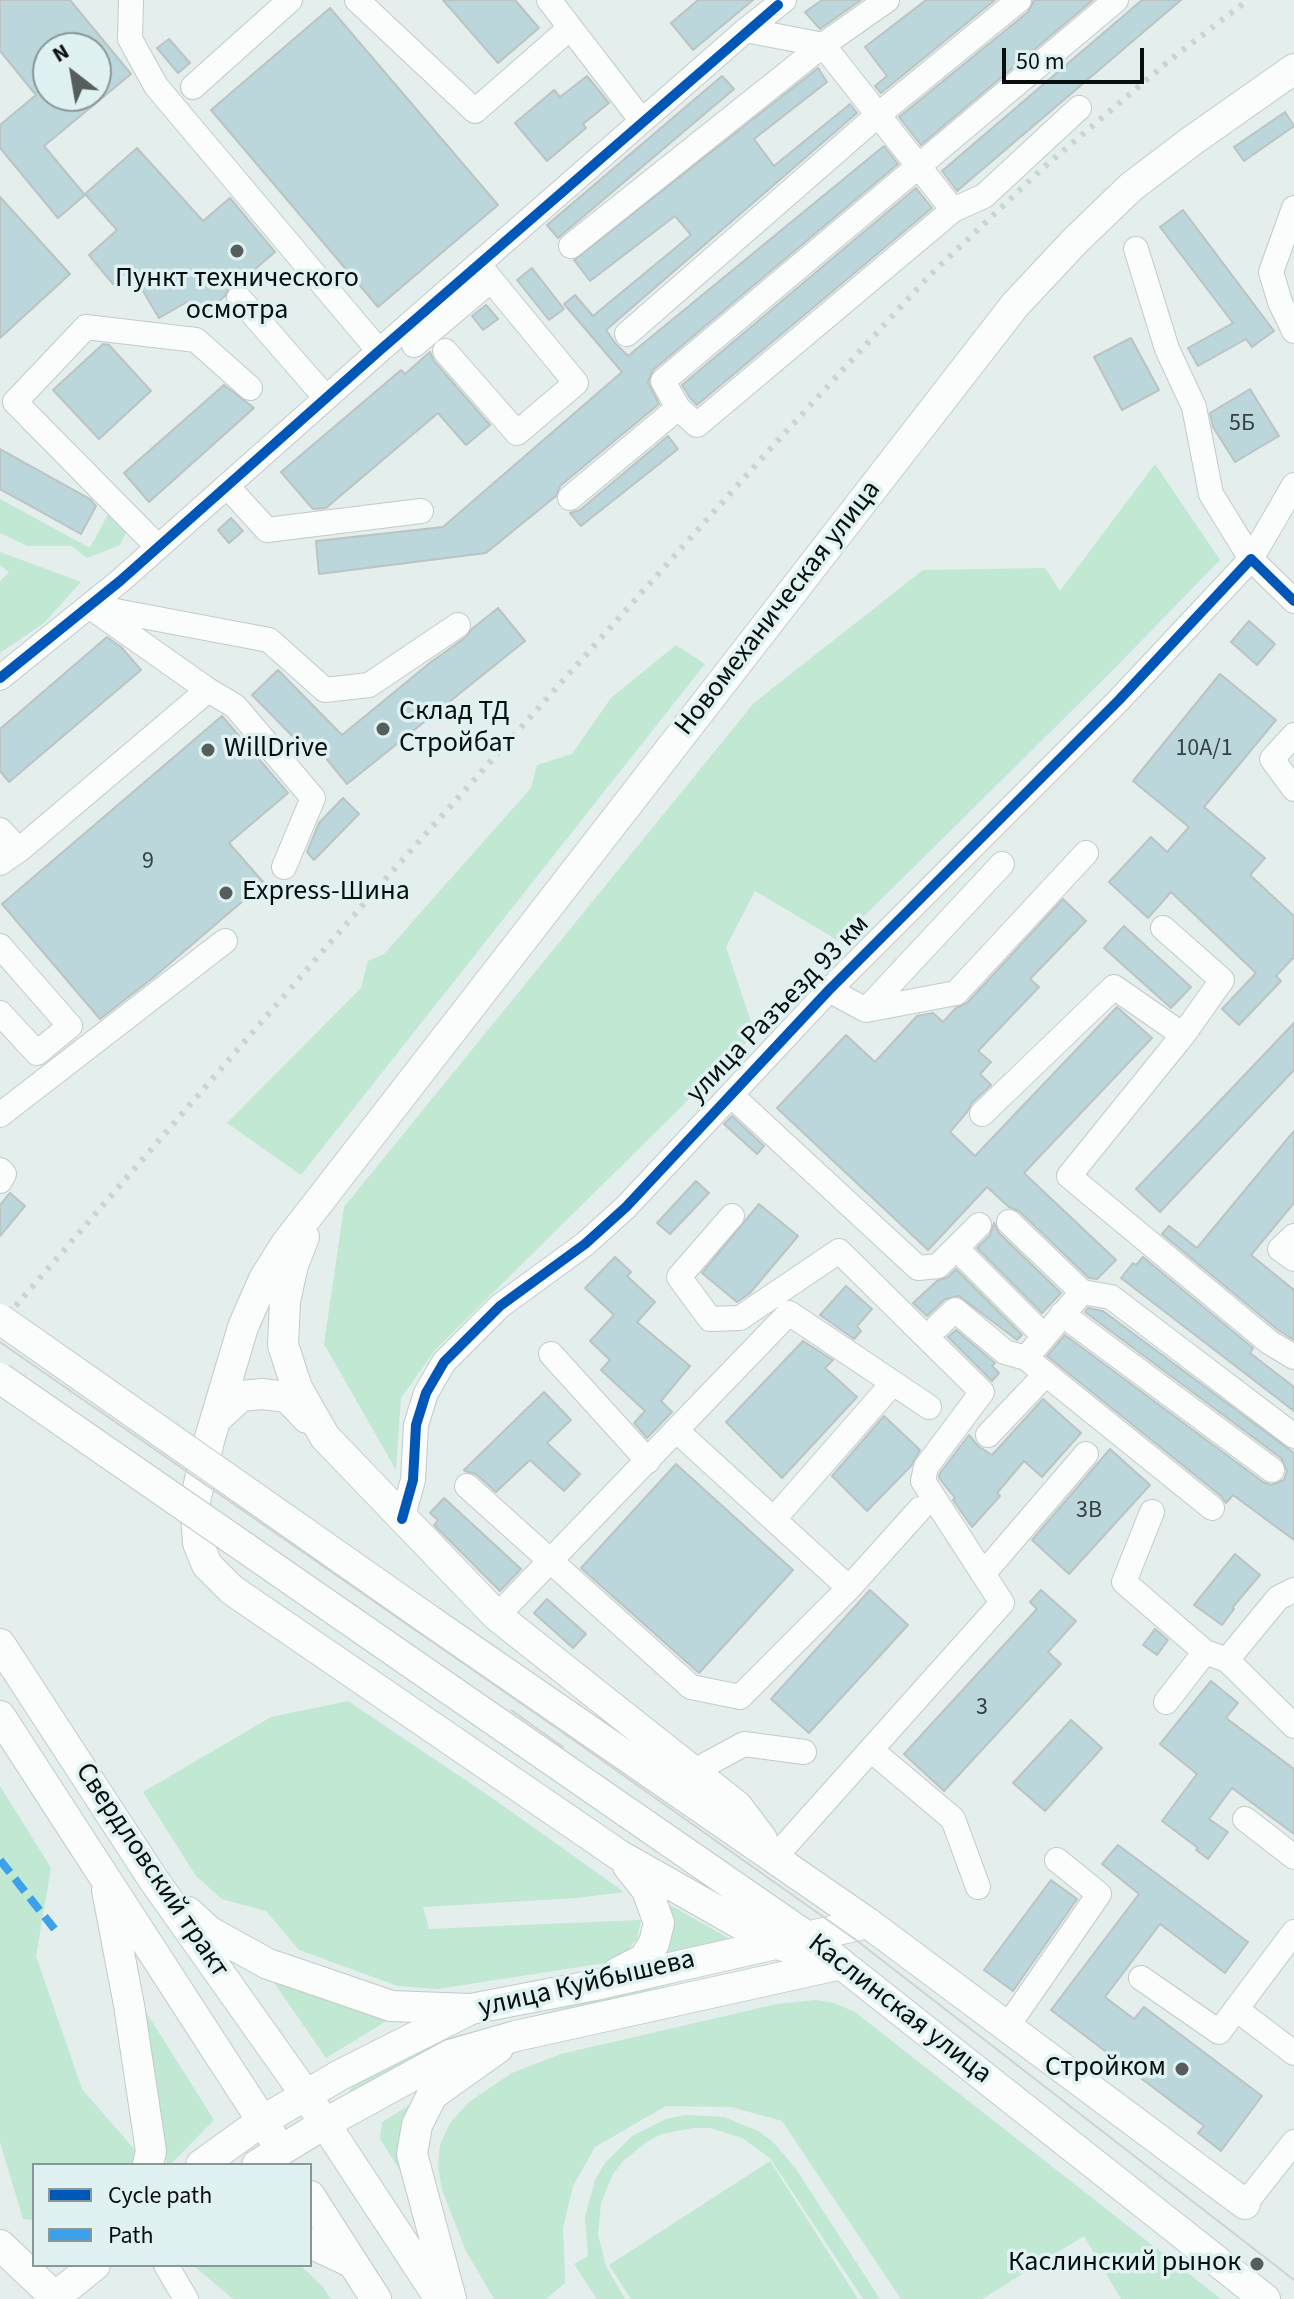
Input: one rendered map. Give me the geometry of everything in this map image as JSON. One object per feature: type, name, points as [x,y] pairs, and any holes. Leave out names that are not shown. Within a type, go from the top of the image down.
[{"type":"main road","name":"Новомеханическая улица","points":[[318,1202],[1015,305],[1131,187],[1294,69]]},
{"type":"main road","points":[[318,1202],[264,1279],[243,1327],[195,1501],[198,1543],[207,1565],[232,1590],[619,1855],[774,1943],[839,1964],[868,1923]]},
{"type":"main road","points":[[318,1202],[290,1277],[285,1301],[283,1345],[297,1388],[325,1437]]},
{"type":"main road","name":"Каслинская улица","points":[[0,1319],[868,1923],[1245,2204]]},
{"type":"main road","name":"Каслинская улица","points":[[0,1378],[806,1936],[1265,2299]]},
{"type":"main road","points":[[216,1419],[241,1396],[262,1394],[287,1397],[497,1616],[737,1806],[775,1857]]},
{"type":"main road","name":"Свердловский тракт","points":[[4,1651],[153,1879],[306,2095],[440,2299]]},
{"type":"main road","name":"Свердловский тракт","points":[[0,1716],[262,2121],[276,2160]]},
{"type":"main road","points":[[595,1985],[644,1959],[654,1943],[659,1923],[647,1890],[619,1855]]},
{"type":"main road","points":[[104,1873],[129,2005],[151,2151],[148,2163]]},
{"type":"main road","points":[[153,1879],[210,1932],[268,1964],[391,2006],[471,2009]]},
{"type":"main road","name":"улица Куйбышева","points":[[204,2163],[262,2121],[340,2075],[471,2009],[595,1985],[868,1923]]},
{"type":"main road","name":"улица Куйбышева","points":[[276,2160],[324,2124],[450,2055],[516,2036],[839,1964]]},
{"type":"main road","points":[[451,2299],[412,2154],[417,2125],[432,2095],[516,2036]]},
{"type":"main road","points":[[312,2199],[376,2299]]},
{"type":"main road","points":[[0,2223],[32,2261]]},
{"type":"main road","points":[[312,2244],[353,2263]]},
{"type":"main road","points":[[0,2245],[49,2281],[89,2267]]},
{"type":"street","points":[[131,0],[130,39],[156,86],[379,351]]},
{"type":"street","points":[[193,87],[290,0]]},
{"type":"street","points":[[357,0],[475,111],[570,28]]},
{"type":"street","points":[[549,0],[642,121]]},
{"type":"street","points":[[571,246],[823,45],[887,0]]},
{"type":"street","points":[[627,334],[878,115],[1019,0]]},
{"type":"street","points":[[1079,108],[984,196],[953,210],[697,425],[678,408],[663,381],[1116,0]]},
{"type":"street","points":[[414,345],[642,121],[779,2]]},
{"type":"street","points":[[746,30],[823,45],[953,210]]},
{"type":"street","points":[[1294,208],[1271,272],[1280,302],[1294,331]]},
{"type":"street","points":[[1136,249],[1167,349],[1194,407],[1211,494],[1251,559],[1294,601]]},
{"type":"street","points":[[0,678],[158,547],[379,351],[485,272]]},
{"type":"street","points":[[445,351],[517,433],[576,383],[485,272]]},
{"type":"street","points":[[239,298],[326,398]]},
{"type":"street","points":[[158,547],[15,402],[86,327],[196,340],[250,388]]},
{"type":"street","points":[[570,498],[678,408]]},
{"type":"street","name":"улица Разъезд 93 км","points":[[402,1519],[413,1480],[416,1425],[426,1393],[444,1362],[500,1306],[585,1244],[626,1207],[829,990],[1119,700],[1251,559],[1294,485]]},
{"type":"street","points":[[227,486],[267,530],[421,511]]},
{"type":"street","points":[[89,606],[269,640],[325,690],[369,685],[458,625]]},
{"type":"street","points":[[89,606],[235,706],[313,798],[284,867]]},
{"type":"street","points":[[0,830],[10,857],[208,690]]},
{"type":"street","points":[[1294,735],[1272,759],[1294,789]]},
{"type":"street","points":[[829,990],[866,1010],[956,993],[1086,853]]},
{"type":"street","points":[[866,1010],[1002,864]]},
{"type":"street","points":[[1163,928],[1222,980],[1183,1035],[1069,1176],[1269,1342],[1294,1357]]},
{"type":"street","points":[[5,1100],[225,941]]},
{"type":"street","points":[[0,946],[70,1026],[37,1053],[0,1013]]},
{"type":"street","points":[[982,1114],[1114,987],[1183,1035]]},
{"type":"street","points":[[731,1095],[918,1268],[938,1266],[979,1225]]},
{"type":"street","points":[[0,1170],[4,1174],[0,1181]]},
{"type":"street","points":[[732,1216],[679,1277],[710,1319],[740,1318],[839,1251],[982,1392],[926,1467],[923,1481],[1002,1603],[775,1857]]},
{"type":"street","points":[[1009,1222],[1082,1292],[1111,1297],[1294,1436]]},
{"type":"street","points":[[1294,1236],[1280,1249],[1294,1259]]},
{"type":"street","points":[[965,1257],[1044,1336]]},
{"type":"street","points":[[1026,1358],[1082,1292]]},
{"type":"street","points":[[938,1326],[955,1310],[1005,1352],[1026,1358],[1212,1508]]},
{"type":"street","points":[[497,1616],[789,1313],[929,1407]]},
{"type":"street","points":[[1062,1314],[1272,1470]]},
{"type":"street","points":[[551,1354],[648,1461]]},
{"type":"street","points":[[988,1435],[1046,1374]]},
{"type":"street","points":[[774,1519],[893,1383]]},
{"type":"street","points":[[677,1431],[849,1588]]},
{"type":"street","points":[[983,1574],[1086,1454]]},
{"type":"street","points":[[467,1486],[691,1687],[740,1697],[849,1588],[920,1509]]},
{"type":"street","points":[[1152,1512],[1124,1582],[1216,1656],[1294,1726]]},
{"type":"street","points":[[1166,1702],[1278,1598],[1294,1590]]},
{"type":"street","points":[[694,1771],[744,1744],[804,1752]]},
{"type":"street","points":[[871,1750],[953,1819],[978,1887]]},
{"type":"street","points":[[1245,1819],[1294,1857]]},
{"type":"street","points":[[1007,2027],[1099,1894],[1057,1860]]},
{"type":"street","points":[[1141,1978],[1219,2032],[1294,1932]]},
{"type":"street","points":[[1236,2009],[1294,2053]]},
{"type":"street","points":[[1245,2204],[1292,2151]]},
{"type":"street","points":[[167,2267],[186,2299]]},
{"type":"green space","points":[[1155,464],[1220,560],[839,941],[755,891],[726,947],[755,1034],[436,1349],[401,1398],[396,1470],[324,1344],[344,1207],[754,703],[923,570],[1045,568],[1060,591]]},
{"type":"green space","points":[[0,499],[90,548],[116,500],[129,526],[120,545],[87,558],[72,546],[27,546],[0,533]]},
{"type":"green space","points":[[0,552],[81,582],[44,623],[0,653],[0,581],[9,572],[0,565]]},
{"type":"green space","points":[[676,645],[705,664],[301,1175],[227,1123],[361,988],[368,961],[384,954],[531,788],[537,765],[572,754],[611,698]]},
{"type":"green space","points":[[348,1701],[624,1892],[577,1898],[423,1907],[429,1929],[641,1920],[637,1939],[625,1953],[611,1962],[438,1989],[398,1986],[299,1950],[266,1911],[222,1899],[196,1876],[143,1792],[271,1717]]},
{"type":"green space","points":[[0,1786],[51,1868],[36,1956],[82,2089],[141,2157],[136,2163],[32,2163],[32,2220],[23,2219],[0,2142]]},
{"type":"green space","points":[[661,1900],[732,1940],[656,1958]]},
{"type":"green space","points":[[766,1955],[768,1958],[465,2040],[350,2097],[348,2093],[352,2087],[407,2055],[444,2039]]},
{"type":"green space","points":[[268,1974],[393,2017],[326,2058]]},
{"type":"green space","points":[[816,2000],[834,2003],[855,2012],[1221,2299],[1121,2299],[1084,2236],[982,2299],[901,2299],[782,2121],[731,2107],[666,2106],[595,2147],[573,2186],[563,2228],[565,2283],[546,2299],[494,2299],[466,2251],[442,2190],[438,2166],[440,2145],[450,2123],[469,2102],[512,2073],[561,2054],[777,2004]]},
{"type":"green space","points":[[146,2012],[214,2120],[172,2163],[167,2163]]},
{"type":"green space","points":[[424,2096],[408,2183],[380,2139],[382,2122]]},
{"type":"green space","points":[[685,2115],[724,2117],[758,2131],[772,2141],[796,2169],[880,2299],[863,2299],[770,2158],[742,2138],[710,2128],[693,2128],[662,2134],[648,2141],[623,2161],[613,2174],[601,2203],[598,2235],[606,2266],[625,2299],[597,2299],[574,2264],[588,2256],[585,2217],[595,2180],[605,2163],[632,2136],[666,2119]]},
{"type":"green space","points":[[770,2161],[858,2299],[631,2299],[609,2265]]},
{"type":"green space","points":[[195,2267],[302,2267],[331,2299],[233,2299]]},
{"type":"building","points":[[0,0],[70,0],[96,32],[32,32],[32,90],[0,51]]},
{"type":"building","points":[[443,0],[515,0],[539,28],[498,63]]},
{"type":"building","points":[[698,0],[753,0],[693,50],[671,23]]},
{"type":"building","points":[[822,0],[861,0],[820,29],[805,12]]},
{"type":"building","points":[[926,0],[995,0],[881,93],[875,86],[887,76],[865,47]]},
{"type":"building","points":[[1034,0],[1093,0],[921,145],[899,117],[1028,12]]},
{"type":"building","points":[[1142,0],[1181,0],[957,191],[942,171]]},
{"type":"building","points":[[330,8],[498,205],[378,307],[211,110]]},
{"type":"building","points":[[169,39],[190,63],[178,73],[157,48]]},
{"type":"building","points":[[112,51],[131,74],[112,90]]},
{"type":"building","points":[[818,68],[827,82],[754,139],[774,166],[850,104],[857,113],[606,330],[615,343],[628,356],[884,146],[898,164],[653,370],[648,382],[659,404],[560,486],[556,496],[486,553],[319,574],[316,541],[443,527],[622,372],[564,304],[575,295],[593,316],[691,235],[675,216],[590,281],[574,260]]},
{"type":"building","points":[[587,76],[609,103],[583,124],[586,128],[547,161],[515,123],[554,90],[560,97]]},
{"type":"building","points":[[722,76],[734,89],[558,238],[547,225]]},
{"type":"building","points":[[32,98],[32,112],[85,112],[44,146],[85,195],[58,218],[0,148],[0,125]]},
{"type":"building","points":[[1285,112],[1294,126],[1244,161],[1234,147]]},
{"type":"building","points":[[137,148],[203,221],[230,198],[275,252],[239,283],[230,286],[225,296],[200,317],[187,302],[159,318],[130,269],[113,284],[89,255],[117,230],[85,194]]},
{"type":"building","points":[[916,188],[932,208],[697,405],[690,398],[682,385]]},
{"type":"building","points":[[0,197],[70,274],[0,338]]},
{"type":"building","points":[[1183,210],[1274,331],[1252,347],[1246,339],[1198,366],[1188,348],[1233,323],[1160,227]]},
{"type":"building","points":[[532,268],[564,309],[549,320],[517,280]]},
{"type":"building","points":[[486,305],[498,319],[483,330],[472,316]]},
{"type":"building","points":[[1131,338],[1159,390],[1122,410],[1094,357]]},
{"type":"building","points":[[103,344],[109,345],[151,391],[99,439],[53,390]]},
{"type":"building","points":[[430,352],[434,361],[490,425],[466,445],[438,413],[326,508],[313,509],[281,472],[401,370],[405,374]]},
{"type":"building","points":[[224,385],[254,408],[149,502],[124,473]]},
{"type":"building","points":[[1250,389],[1279,436],[1235,462],[1213,427],[1210,413]]},
{"type":"building","points":[[668,436],[678,449],[581,526],[570,513],[580,510]]},
{"type":"building","points":[[0,449],[90,499],[96,506],[81,534],[0,489]]},
{"type":"building","points":[[231,518],[243,531],[229,543],[218,530]]},
{"type":"building","points":[[498,608],[525,641],[347,784],[312,741],[305,749],[252,695],[278,670],[342,735]]},
{"type":"building","points":[[1249,621],[1275,644],[1257,665],[1231,642]]},
{"type":"building","points":[[107,637],[121,647],[141,670],[9,782],[0,771],[0,729]]},
{"type":"building","points":[[1220,674],[1276,720],[1204,807],[1265,858],[1250,875],[1294,916],[1294,957],[1276,976],[1281,981],[1239,1025],[1222,1009],[1256,973],[1171,892],[1148,918],[1109,882],[1151,837],[1167,852],[1189,827],[1133,781]]},
{"type":"building","points":[[222,716],[288,793],[229,843],[264,883],[100,1019],[2,904]]},
{"type":"building","points":[[343,798],[359,814],[314,860],[307,852],[319,823]]},
{"type":"building","points":[[1063,899],[1086,921],[1030,979],[1039,987],[978,1051],[991,1062],[980,1074],[991,1085],[972,1103],[950,1132],[975,1156],[1117,1007],[1152,1038],[1024,1173],[1116,1260],[1097,1279],[1089,1278],[1019,1211],[1009,1207],[987,1187],[928,1250],[777,1108],[846,1035],[875,1062],[917,1016],[933,1013],[943,1022],[956,1008],[967,1003]]},
{"type":"building","points":[[1124,926],[1191,987],[1171,1008],[1104,948]]},
{"type":"building","points":[[1294,1023],[1294,1070],[1160,1212],[1136,1189]]},
{"type":"building","points":[[732,1116],[764,1146],[757,1154],[724,1124]]},
{"type":"building","points":[[1294,1131],[1294,1203],[1251,1255],[1294,1290],[1294,1340],[1162,1234],[1169,1226],[1197,1248]]},
{"type":"building","points":[[696,1181],[709,1193],[670,1234],[657,1223]]},
{"type":"building","points":[[10,1193],[25,1206],[0,1236],[0,1205]]},
{"type":"building","points":[[759,1204],[798,1236],[750,1293],[737,1302],[702,1273]]},
{"type":"building","points":[[994,1223],[999,1233],[1061,1293],[1042,1313],[977,1248],[990,1235]]},
{"type":"building","points":[[615,1257],[631,1272],[627,1276],[655,1302],[637,1322],[690,1366],[661,1401],[672,1412],[647,1438],[634,1423],[645,1411],[601,1370],[610,1360],[590,1341],[614,1315],[585,1288]]},
{"type":"building","points":[[1143,1257],[1253,1348],[1250,1353],[1294,1387],[1294,1411],[1121,1278],[1133,1263],[1136,1265]]},
{"type":"building","points":[[956,1269],[1022,1335],[1017,1340],[959,1296],[945,1299],[927,1316],[913,1303]]},
{"type":"building","points":[[846,1286],[872,1309],[857,1326],[861,1331],[854,1339],[820,1315]]},
{"type":"building","points":[[1088,1308],[1103,1311],[1294,1453],[1294,1540],[1233,1495],[1226,1503],[1047,1356],[1065,1335],[1263,1482],[1271,1485],[1284,1480],[1287,1471],[1281,1458],[1085,1312]]},
{"type":"building","points":[[956,1330],[995,1363],[992,1366],[999,1373],[992,1381],[948,1337]]},
{"type":"building","points":[[803,1341],[833,1360],[825,1368],[857,1397],[782,1478],[726,1422]]},
{"type":"building","points":[[544,1392],[571,1420],[547,1443],[580,1474],[564,1491],[530,1460],[496,1492],[476,1474],[464,1470]]},
{"type":"building","points":[[1043,1399],[1081,1433],[1042,1477],[1024,1461],[997,1493],[1000,1496],[972,1527],[939,1478],[940,1473],[969,1435],[992,1455]]},
{"type":"building","points":[[884,1416],[920,1450],[911,1466],[867,1511],[832,1476]]},
{"type":"building","points":[[1110,1449],[1150,1485],[1069,1574],[1032,1540]]},
{"type":"building","points":[[676,1464],[793,1570],[699,1673],[581,1568]]},
{"type":"building","points":[[444,1498],[521,1569],[500,1591],[434,1525],[438,1520],[430,1513]]},
{"type":"building","points":[[1235,1554],[1260,1575],[1222,1625],[1194,1605]]},
{"type":"building","points":[[870,1590],[908,1625],[809,1733],[771,1699]]},
{"type":"building","points":[[1041,1590],[1076,1621],[1048,1652],[1061,1664],[944,1791],[904,1754],[1037,1609],[1030,1602]]},
{"type":"building","points":[[547,1599],[586,1634],[573,1648],[534,1613]]},
{"type":"building","points":[[1155,1629],[1168,1640],[1157,1655],[1143,1645]]},
{"type":"building","points":[[1211,1681],[1238,1703],[1226,1718],[1294,1769],[1294,1834],[1232,1788],[1209,1819],[1228,1832],[1208,1859],[1162,1821],[1197,1774],[1160,1744]]},
{"type":"building","points":[[1071,1720],[1102,1748],[1045,1811],[1013,1783]]},
{"type":"building","points":[[1118,1845],[1248,1942],[1225,1973],[1160,1924],[1105,1997],[1134,2019],[1144,2007],[1262,2096],[1221,2151],[1198,2133],[1204,2126],[1051,2010],[1139,1894],[1102,1864]]},
{"type":"building","points":[[1051,1880],[1077,1899],[1013,1991],[984,1970]]},
{"type":"tram line","points":[[0,1342],[856,1940],[1294,2280]]},
{"type":"tram line","points":[[511,1710],[563,1747]]},
{"type":"railway","points":[[0,1324],[381,884],[930,275],[1044,167],[1170,60],[1248,0]]},
{"type":"marked path","points":[[0,1860],[56,1931]]},
{"type":"cycle path","points":[[0,678],[120,581],[379,351],[778,5]]},
{"type":"cycle path","points":[[402,1519],[413,1480],[416,1425],[426,1393],[444,1362],[500,1306],[585,1244],[626,1207],[829,990],[1119,700],[1251,559],[1294,601]]},
{"type":"place","name":"Пункт технического осмотра","points":[[237,251]]},
{"type":"place","name":"Склад ТД Стройбат","points":[[383,729]]},
{"type":"place","name":"WillDrive","points":[[208,750]]},
{"type":"place","name":"Express-Шина","points":[[226,893]]},
{"type":"place","name":"Стройком","points":[[1182,2069]]},
{"type":"place","name":"Каслинский рынок","points":[[1257,2264]]}]
